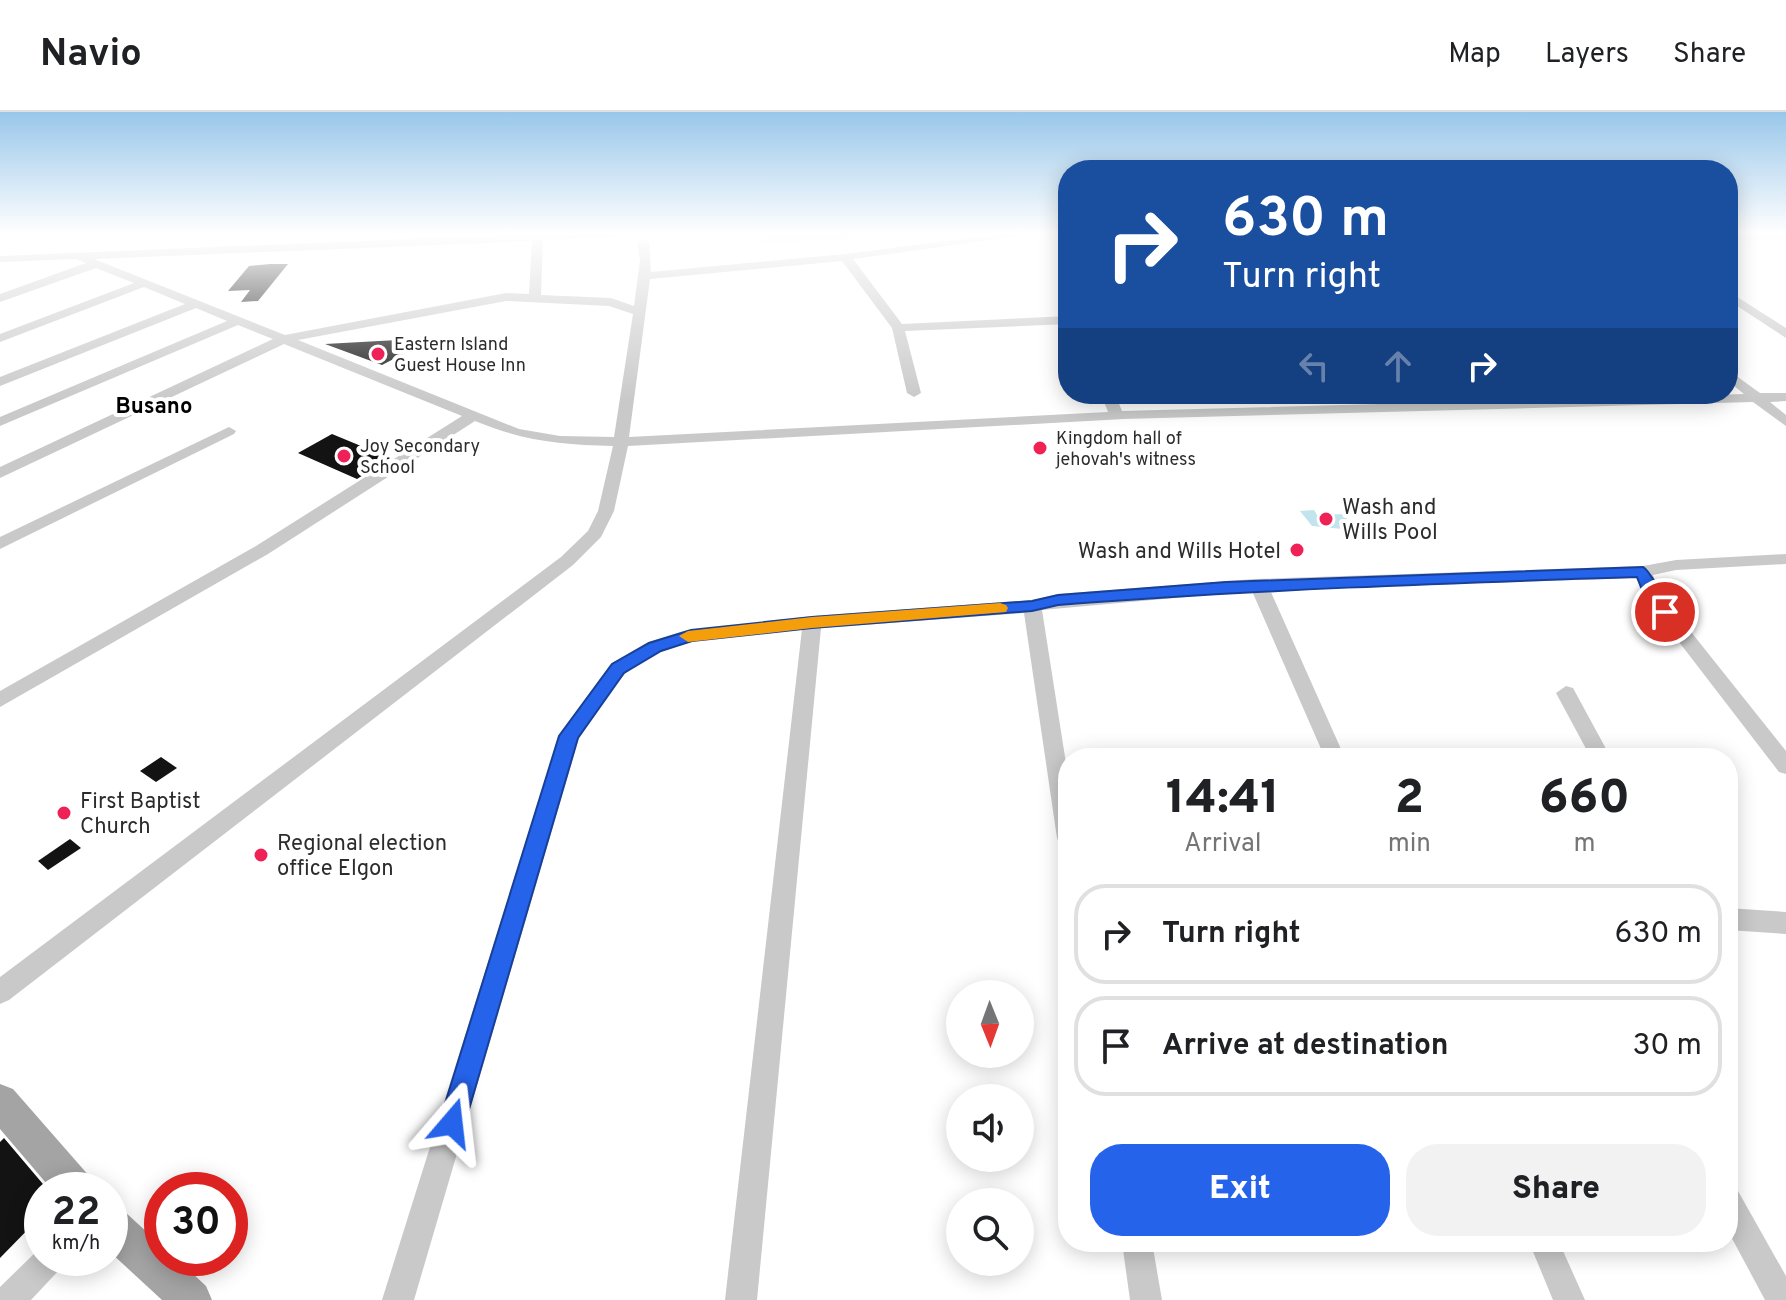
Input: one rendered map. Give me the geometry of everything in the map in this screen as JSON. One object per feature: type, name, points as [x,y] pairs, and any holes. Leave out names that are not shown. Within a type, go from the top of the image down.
[{"type":"main road","points":[[0,1102],[61,1172]]},
{"type":"main road","points":[[128,1241],[192,1300]]},
{"type":"street","points":[[0,298],[24,289]]},
{"type":"street","points":[[0,338],[127,289]]},
{"type":"street","points":[[165,289],[433,396],[473,416],[534,437],[621,442],[1117,416],[1544,404]]},
{"type":"street","points":[[535,289],[535,296]]},
{"type":"street","points":[[0,992],[567,561],[595,533],[606,511],[621,442],[642,289]]},
{"type":"street","points":[[869,289],[898,328],[914,393]]},
{"type":"street","points":[[4,467],[284,339],[476,300],[535,296],[611,302],[638,312]]},
{"type":"street","points":[[1738,302],[1786,334]]},
{"type":"street","points":[[0,382],[198,303]]},
{"type":"street","points":[[0,422],[240,320]]},
{"type":"street","points":[[898,328],[1058,320]]},
{"type":"street","points":[[1738,382],[1786,422]]},
{"type":"street","points":[[1738,399],[1786,397]]},
{"type":"street","points":[[1112,404],[1117,416]]},
{"type":"street","points":[[0,700],[262,550],[473,416]]},
{"type":"street","points":[[0,544],[229,431]]},
{"type":"street","points":[[398,1300],[569,736],[618,669],[655,647],[691,635],[812,622],[1032,606],[1058,600],[1259,586],[1643,572],[1676,565],[1786,559]]},
{"type":"street","points":[[1643,572],[1652,595],[1786,766]]},
{"type":"street","points":[[1259,586],[1331,748]]},
{"type":"street","points":[[1032,606],[1058,779]]},
{"type":"street","points":[[741,1300],[812,622]]},
{"type":"street","points":[[1566,693],[1596,748]]},
{"type":"street","points":[[1738,920],[1786,923]]},
{"type":"street","points":[[1738,1219],[1782,1300]]},
{"type":"street","points":[[1139,1252],[1146,1300]]},
{"type":"street","points":[[1548,1252],[1569,1300]]},
{"type":"street","points":[[9,1300],[32,1276]]},
{"type":"water","name":"Wash and Wills Pool","points":[[1314,510],[1317,515],[1345,514],[1349,524],[1343,529],[1312,526],[1300,511]]},
{"type":"building","points":[[229,289],[267,289],[258,301],[241,302],[250,290]]},
{"type":"building","name":"Eastern Island Guest House Inn","points":[[434,338],[382,365],[325,344]]},
{"type":"building","name":"Joy Secondary School","points":[[332,434],[390,458],[357,479],[298,453]]},
{"type":"building","points":[[161,757],[177,768],[156,782],[140,771]]},
{"type":"building","points":[[70,839],[81,848],[48,870],[38,861]]},
{"type":"building","points":[[4,1138],[33,1172],[24,1172],[24,1233],[0,1258],[0,1142]]},
{"type":"slow traffic","points":[[688,636],[812,622],[1000,608]]},
{"type":"place","name":"Eastern Island Guest House Inn","points":[[378,354]]},
{"type":"place","name":"Kingdom hall of jehovah's witness","points":[[1040,448]]},
{"type":"place","name":"Joy Secondary School","points":[[344,456]]},
{"type":"place","name":"Wash and Wills Pool","points":[[1326,519]]},
{"type":"place","name":"Wash and Wills Hotel","points":[[1297,550]]},
{"type":"place","name":"First Baptist Church","points":[[64,813]]},
{"type":"place","name":"Regional election office Elgon","points":[[261,855]]},
{"type":"district","name":"Busano","points":[[154,405]]},
{"type":"route","points":[[452,1123],[569,736],[618,669],[655,647],[691,635],[812,622],[1032,606],[1058,600],[1226,587],[1381,580],[1643,572],[1652,595],[1665,612]]}]
